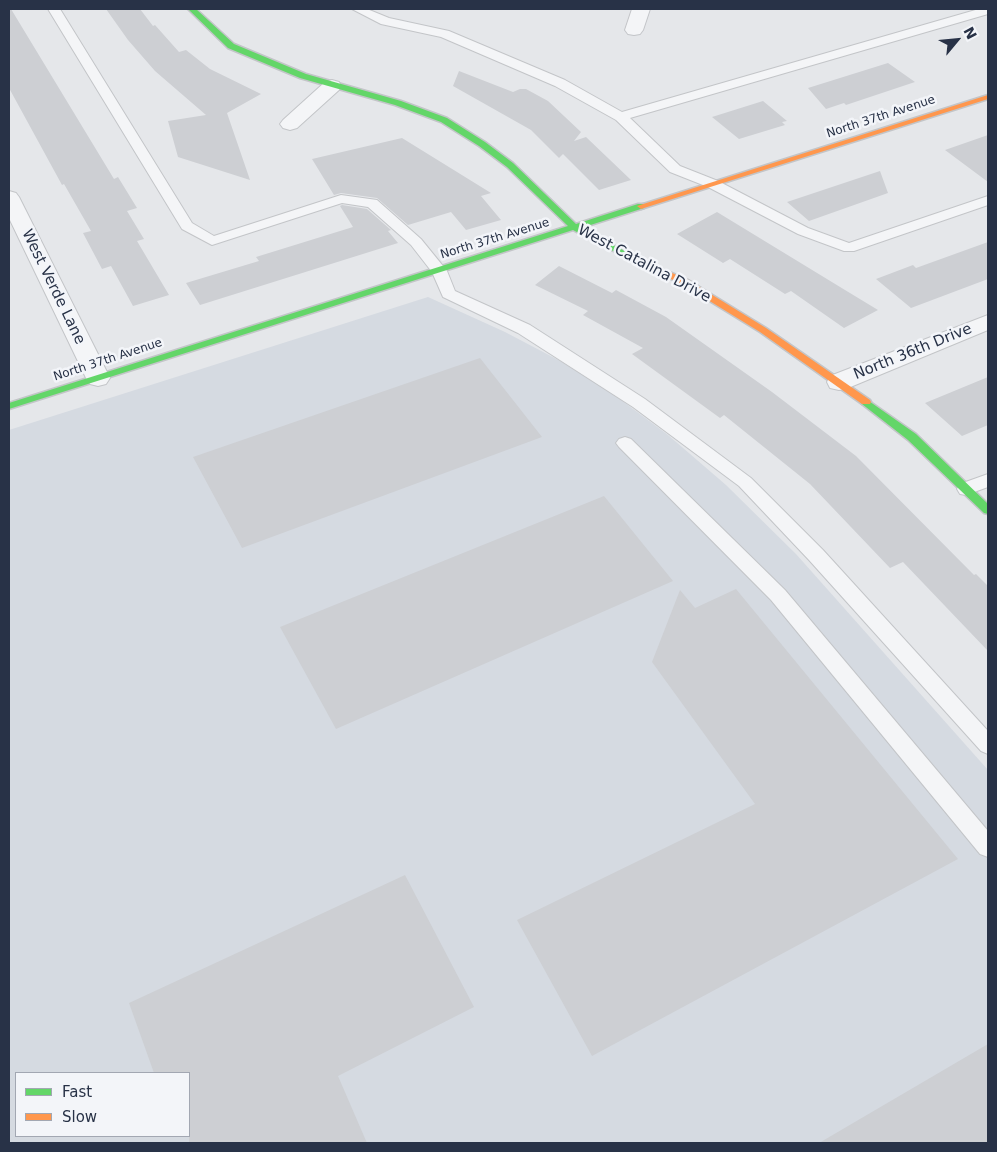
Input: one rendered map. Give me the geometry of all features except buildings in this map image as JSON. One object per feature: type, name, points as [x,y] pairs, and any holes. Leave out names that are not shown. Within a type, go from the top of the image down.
[{"type":"street","name":"West Catalina Drive","points":[[192,9],[231,46],[303,76],[332,86],[398,103],[444,120],[482,144],[510,165],[575,228],[609,247],[685,282],[763,330],[838,382],[912,437],[988,510]]},
{"type":"street","points":[[634,30],[641,9]]},
{"type":"street","points":[[290,124],[332,86]]},
{"type":"street","name":"North 37th Avenue","points":[[9,406],[988,97]]},
{"type":"street","name":"West Verde Lane","points":[[9,197],[98,378]]},
{"type":"street","name":"North 36th Drive","points":[[838,382],[988,322]]},
{"type":"lane","points":[[54,9],[187,226],[212,241],[341,199],[372,203],[416,242],[439,271],[448,294],[524,329],[639,403],[745,482],[816,555],[988,745]]},
{"type":"lane","points":[[358,9],[385,21],[445,34],[560,82],[621,117],[675,169],[713,184],[803,231],[849,248],[988,200]]},
{"type":"lane","points":[[621,117],[988,10]]},
{"type":"lane","points":[[625,443],[778,595],[988,847]]},
{"type":"lane","points":[[966,489],[988,480]]},
{"type":"shaded area","points":[[428,297],[505,332],[564,363],[613,394],[668,435],[726,485],[796,554],[988,770],[988,1143],[9,1143],[9,430]]},
{"type":"traffic: fast","points":[[192,9],[231,46],[303,76],[398,103],[444,120],[482,144],[510,165],[575,228],[645,264]]},
{"type":"traffic: fast","points":[[9,406],[641,206]]},
{"type":"traffic: fast","points":[[866,402],[912,437],[988,510]]},
{"type":"traffic: slow","points":[[641,206],[988,97]]},
{"type":"traffic: slow","points":[[645,264],[685,282],[763,330],[866,402]]}]
